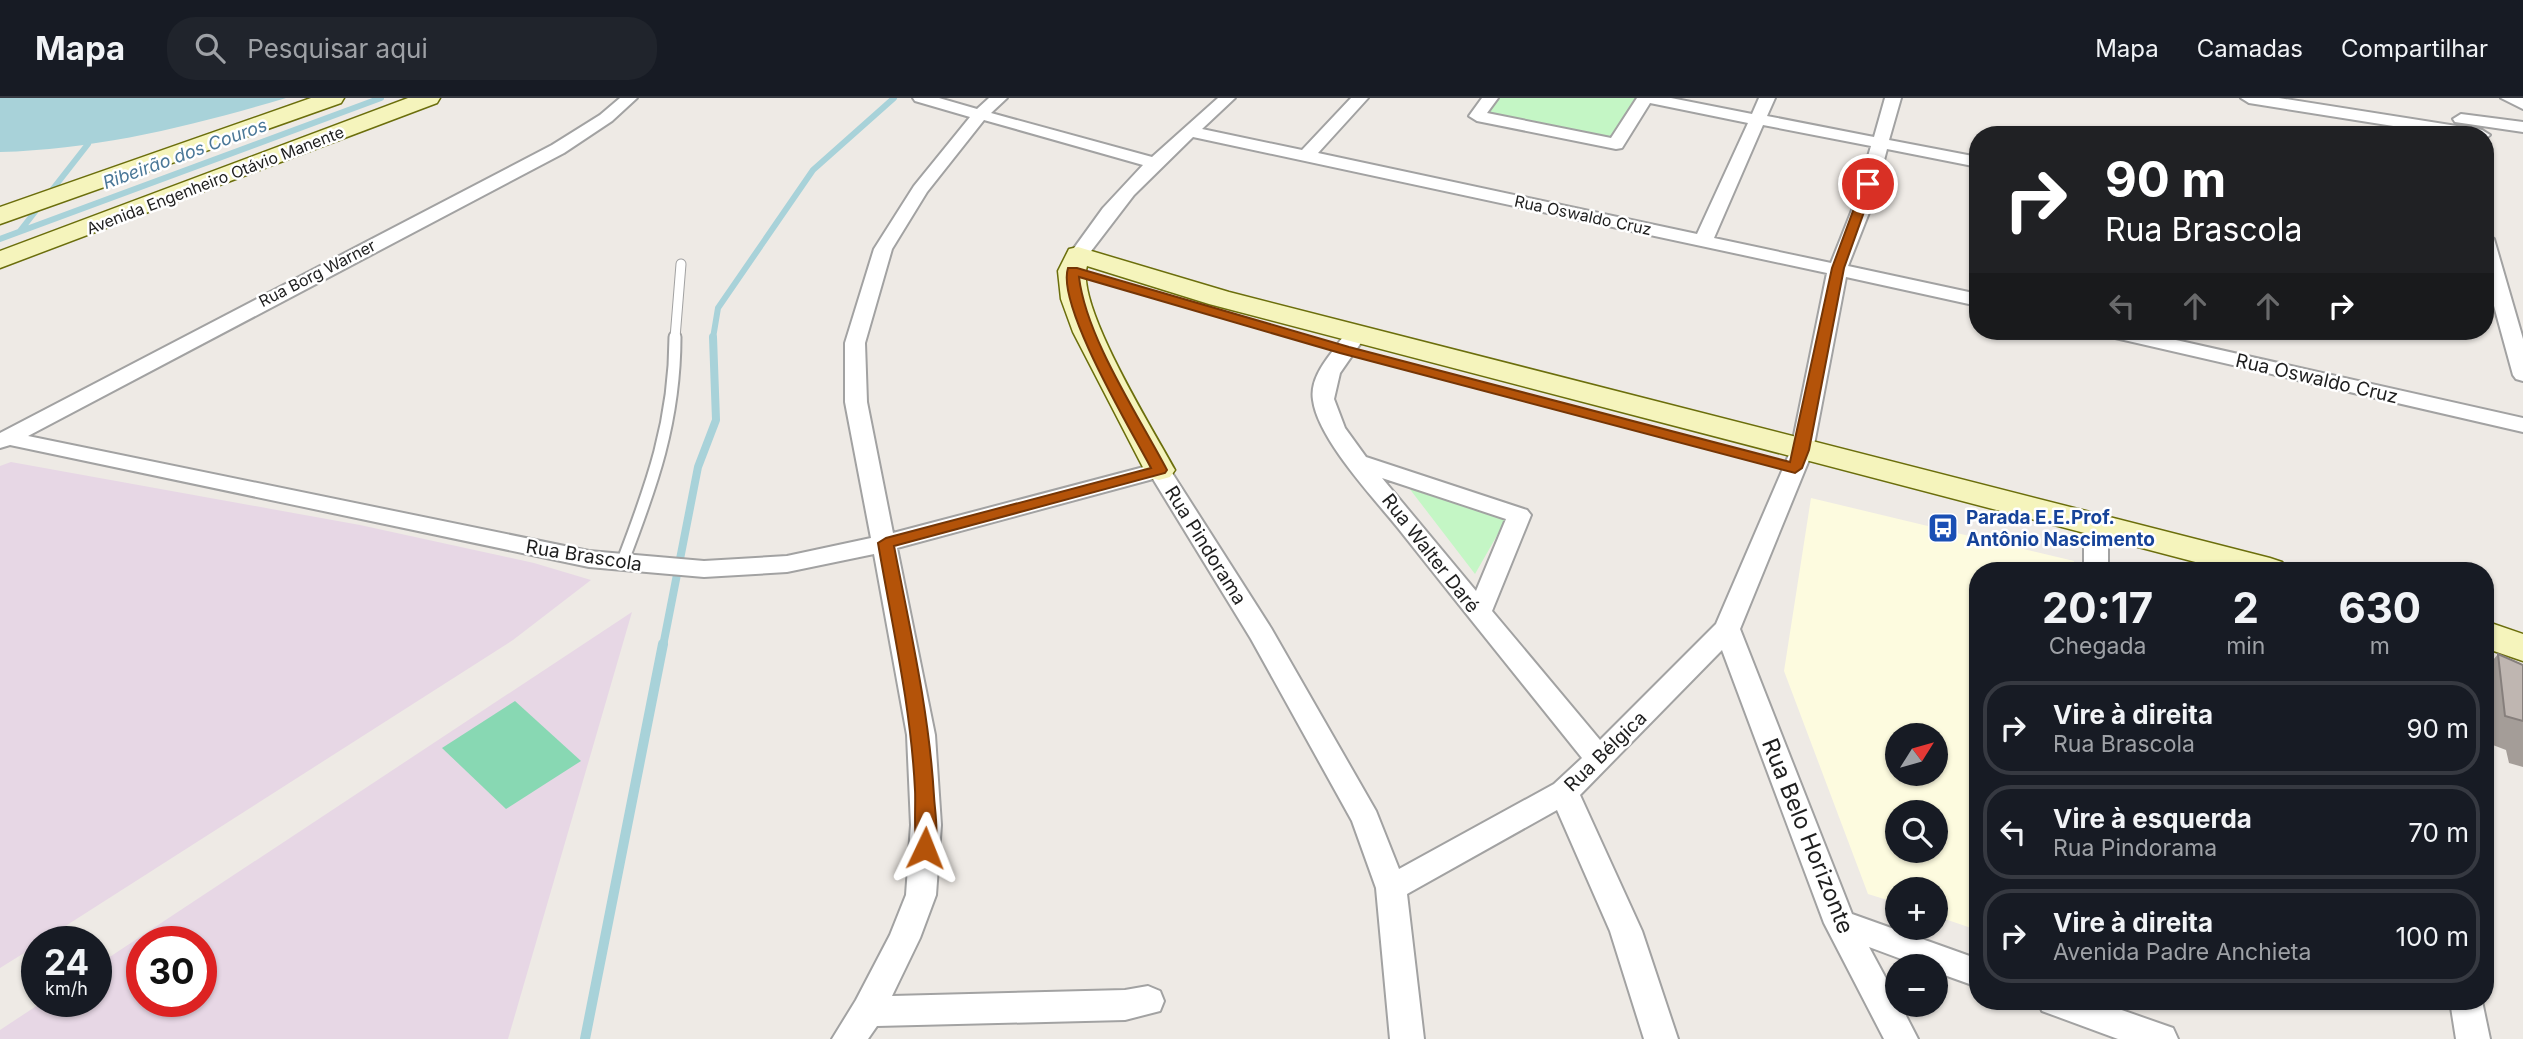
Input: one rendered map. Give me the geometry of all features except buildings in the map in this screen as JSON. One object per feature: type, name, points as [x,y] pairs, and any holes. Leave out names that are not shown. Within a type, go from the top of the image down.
[{"type":"street","name":"Avenida Engenheiro Otávio Manente","points":[[0,216],[334,98]]},
{"type":"street","name":"Avenida Engenheiro Otávio Manente","points":[[0,260],[429,98]]},
{"type":"street","name":"Rua Borg Warner","points":[[4,440],[558,149],[600,122],[629,98]]},
{"type":"street","points":[[921,98],[1155,163]]},
{"type":"street","points":[[849,1039],[868,1011],[904,938],[921,895],[926,825],[921,735],[886,543],[856,402],[855,344],[883,249],[920,190],[981,113],[999,98]]},
{"type":"street","points":[[1227,98],[1155,163],[1102,221],[1075,263],[1351,342],[1798,459],[2236,562]]},
{"type":"street","points":[[1306,156],[1360,98]]},
{"type":"street","points":[[1490,98],[1477,116],[1613,144],[1618,143],[1646,98],[1969,160]]},
{"type":"street","points":[[1704,240],[1767,98]]},
{"type":"street","points":[[1727,629],[1798,459],[1838,268],[1863,205],[1893,98]]},
{"type":"street","points":[[2249,98],[2414,126]]},
{"type":"street","points":[[2509,98],[2523,104]]},
{"type":"street","points":[[2326,99],[2523,127]]},
{"type":"street","name":"Rua Oswaldo Cruz","points":[[1189,131],[1969,298]]},
{"type":"street","points":[[2494,137],[2523,141]]},
{"type":"street","name":"Rua Pindorama","points":[[1075,263],[1075,299],[1087,332],[1159,470],[1331,753],[1366,819],[1391,888],[1407,1039]]},
{"type":"street","points":[[2494,281],[2523,375]]},
{"type":"street","name":"Rua Oswaldo Cruz","points":[[2150,340],[2523,425]]},
{"type":"street","name":"Rua Walter Daré","points":[[1351,342],[1326,380],[1323,399],[1330,419],[1360,463],[1479,614],[1598,758]]},
{"type":"street","name":"Rua Brascola","points":[[4,440],[589,559],[704,569],[787,564],[886,543],[1159,470]]},
{"type":"street","points":[[1798,459],[2096,559],[2119,562]]},
{"type":"street","points":[[1360,463],[1519,515],[1479,614]]},
{"type":"street","name":"Rua Bélgica","points":[[1391,888],[1564,792],[1727,629]]},
{"type":"street","name":"Rua Belo Horizonte","points":[[1727,629],[1840,923],[1900,1039]]},
{"type":"street","points":[[2494,637],[2523,648]]},
{"type":"street","points":[[2494,657],[2523,667]]},
{"type":"street","points":[[1564,792],[1626,931],[1661,1039]]},
{"type":"street","points":[[1840,923],[1969,970]]},
{"type":"street","points":[[868,1011],[1125,1005],[1148,1002]]},
{"type":"street","points":[[2098,1010],[2161,1039]]},
{"type":"street","points":[[2468,1010],[2473,1039]]},
{"type":"lane","points":[[622,563],[646,501],[666,435],[675,374],[675,315],[681,264]]},
{"type":"shaded area","points":[[11,462],[360,525],[534,563],[591,580],[513,640],[65,926],[21,926],[21,955],[0,968],[0,466]]},
{"type":"shaded area","points":[[1811,498],[2074,561],[1969,562],[1969,927],[1948,920],[1948,877],[1885,877],[1885,899],[1868,894],[1784,671]]},
{"type":"shaded area","points":[[632,612],[508,1039],[0,1039],[0,1030],[21,1016],[112,1017],[112,955],[126,946],[126,1017],[217,1017],[217,926],[157,926]]},
{"type":"green space","points":[[1498,98],[1636,98],[1609,138],[1485,114]]},
{"type":"green space","points":[[1409,488],[1507,518],[1475,574]]},
{"type":"green space","points":[[515,701],[581,761],[506,809],[442,748]]},
{"type":"water","points":[[0,98],[286,98],[215,118],[109,141],[0,152]]},
{"type":"waterway","name":"Ribeirão dos Couros","points":[[0,239],[381,98]]},
{"type":"waterway","points":[[713,338],[718,308],[813,170],[894,98]]},
{"type":"waterway","points":[[20,231],[88,144]]},
{"type":"waterway","points":[[663,646],[698,467],[716,420],[713,338]]},
{"type":"waterway","points":[[585,1039],[663,644]]},
{"type":"place","name":"Parada E.E.Prof. Antônio Nascimento","points":[[1943,528]]},
{"type":"route","points":[[925,848],[921,735],[886,543],[1159,470],[1087,332],[1075,299],[1072,271],[1345,350],[1795,468],[1802,450],[1838,268],[1863,205],[1868,184]]}]
